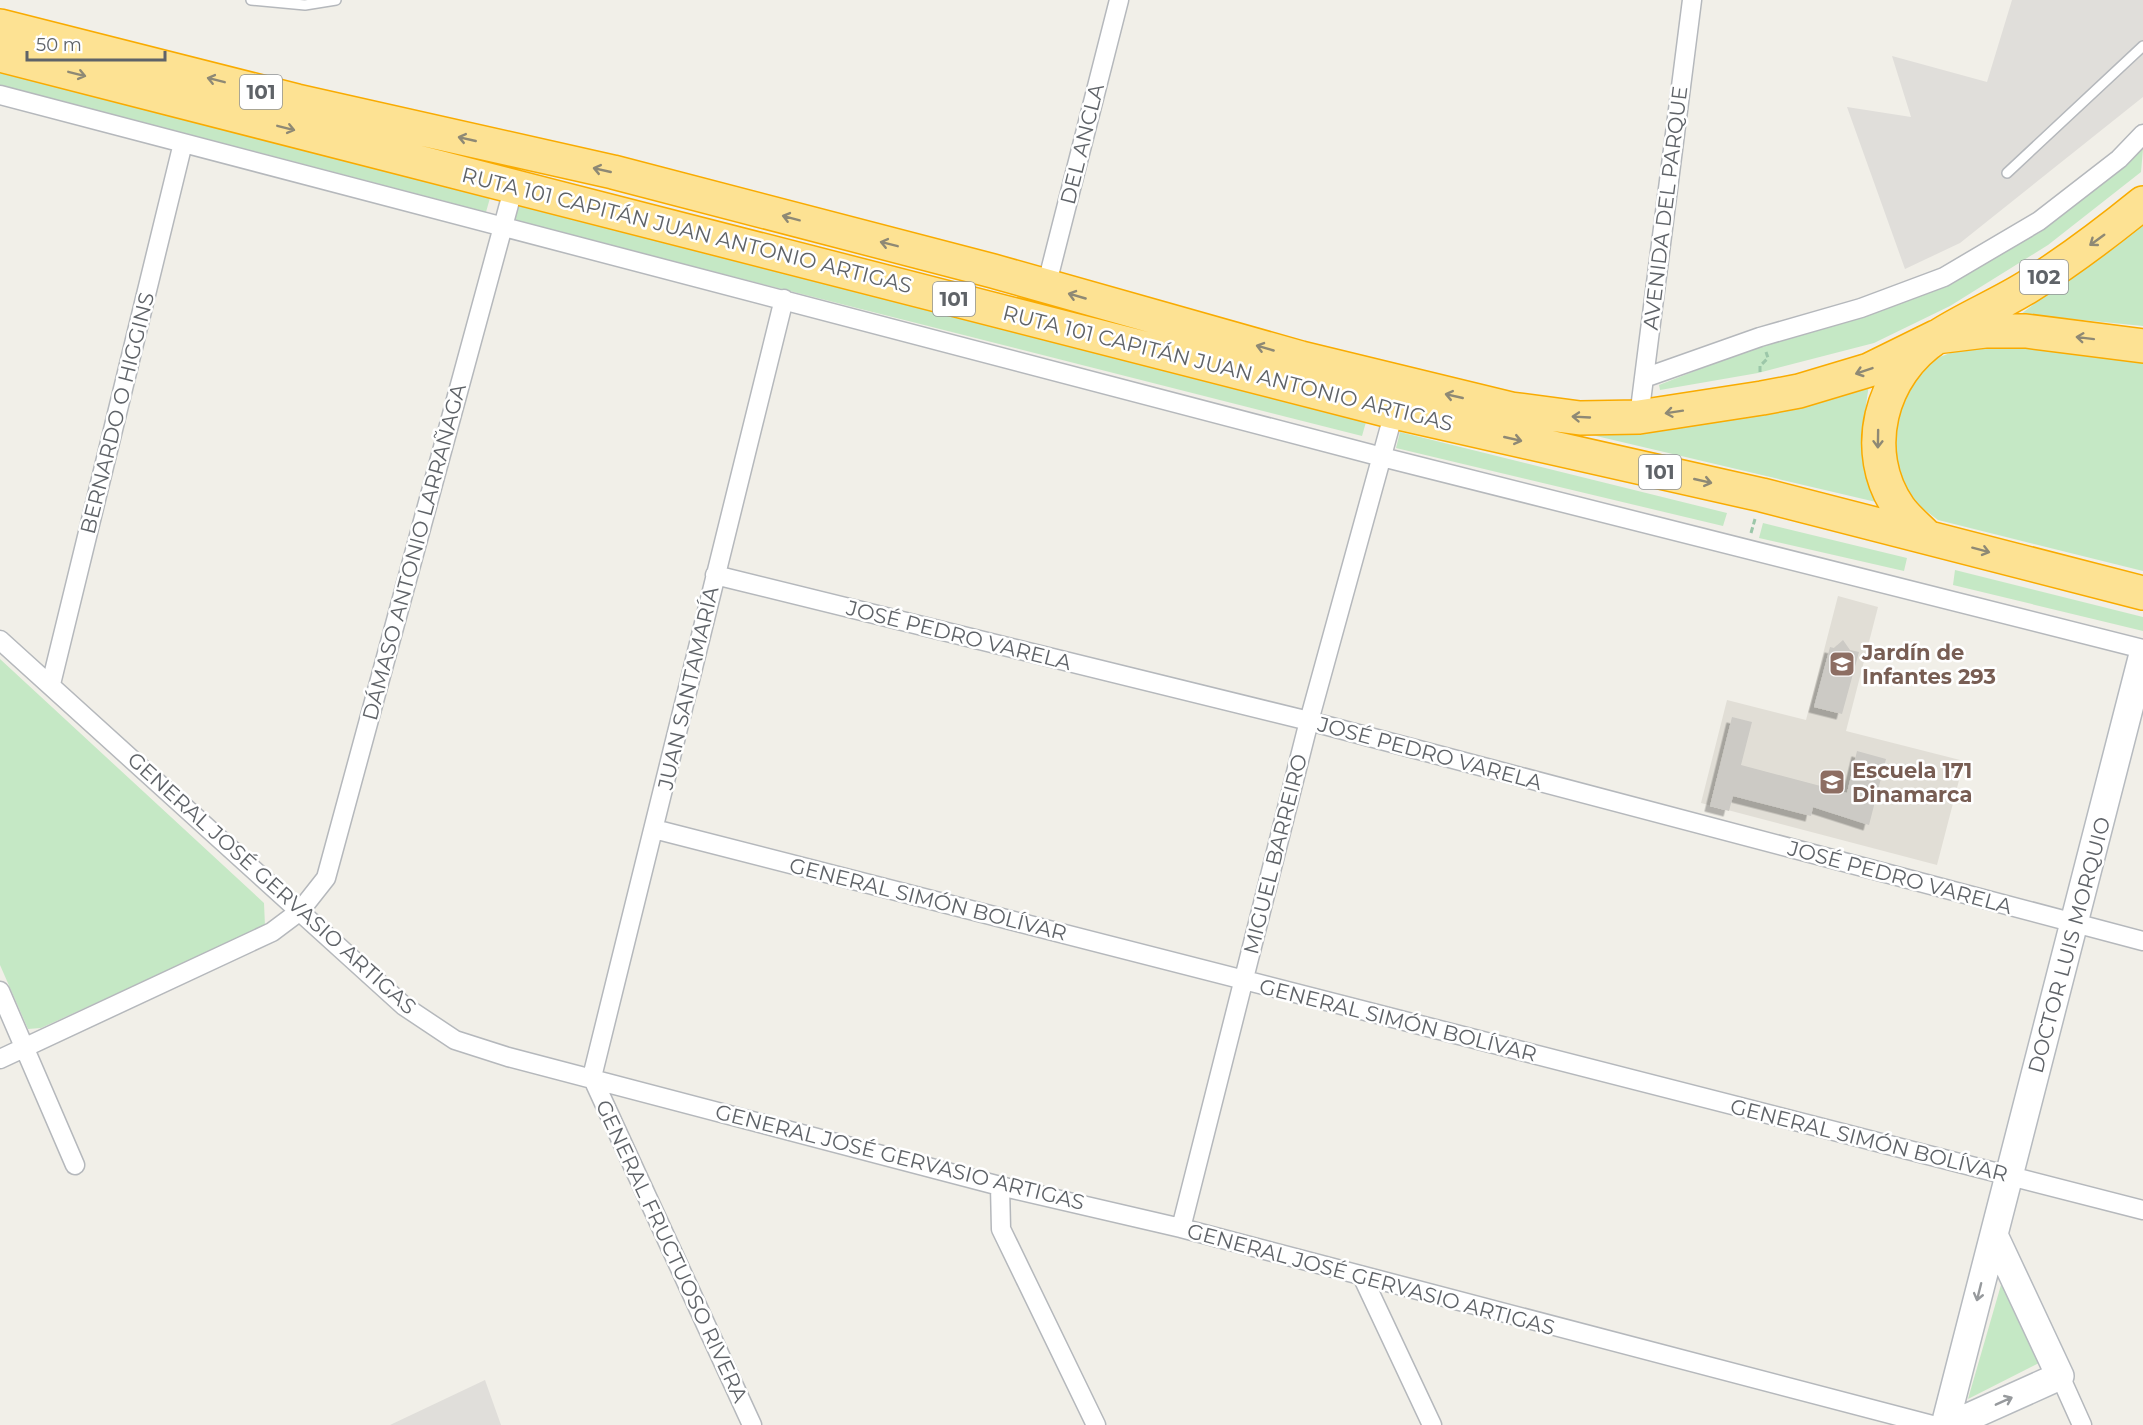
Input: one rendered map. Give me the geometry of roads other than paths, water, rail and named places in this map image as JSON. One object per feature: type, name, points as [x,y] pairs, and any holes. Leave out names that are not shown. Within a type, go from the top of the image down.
[{"type":"highway","name":"RUTA 101 CAPITÁN JUAN ANTONIO ARTIGAS","points":[[0,26],[297,101],[613,172],[946,258],[1370,376],[1511,409],[1580,418],[1639,417],[1762,398],[1799,391],[1869,370],[1936,337],[1984,331],[2026,331],[2143,346]]},
{"type":"highway","name":"RUTA 101 CAPITÁN JUAN ANTONIO ARTIGAS","points":[[0,54],[1394,412],[1762,495],[1925,535],[2143,593]]},
{"type":"highway","name":"102","points":[[1925,535],[1900,510],[1891,494],[1880,464],[1877,437],[1884,405],[1895,381],[1911,359],[1936,337],[1993,309],[2055,270],[2103,236],[2143,203]]},
{"type":"street","name":"DEL ANCLA","points":[[1046,287],[1119,0]]},
{"type":"street","name":"AVENIDA DEL PARQUE","points":[[1639,417],[1692,0]]},
{"type":"street","points":[[0,95],[502,227],[784,298],[1382,457],[2143,649]]},
{"type":"street","points":[[1644,378],[1760,337],[1861,308],[1944,277],[2039,221],[2119,159],[2143,134]]},
{"type":"street","name":"BERNARDO O HIGGINS","points":[[51,684],[183,143]]},
{"type":"street","name":"DÁMASO ANTONIO LARRAÑAGA","points":[[0,1059],[272,932],[300,911],[326,878],[514,186]]},
{"type":"street","name":"JUAN SANTAMARÍA","points":[[592,1077],[784,298]]},
{"type":"street","name":"MIGUEL BARREIRO","points":[[1181,1228],[1308,721],[1394,412]]},
{"type":"street","name":"JOSÉ PEDRO VARELA","points":[[715,575],[1308,721],[2143,941]]},
{"type":"street","name":"GENERAL JOSÉ GERVASIO ARTIGAS","points":[[0,640],[404,1006],[455,1040],[508,1057],[592,1077],[1000,1186],[1181,1228],[1932,1425]]},
{"type":"street","name":"DOCTOR LUIS MORQUIO","points":[[1945,1425],[2143,654]]},
{"type":"street","name":"GENERAL SIMÓN BOLÍVAR","points":[[654,829],[2143,1210]]},
{"type":"street","points":[[0,992],[75,1165]]},
{"type":"street","name":"GENERAL FRUCTUOSO RIVERA","points":[[592,1077],[752,1425]]},
{"type":"street","points":[[1000,1186],[1001,1229],[1096,1425]]},
{"type":"street","points":[[1994,1235],[2082,1425]]},
{"type":"street","points":[[1362,1276],[1432,1425]]},
{"type":"street","points":[[1951,1425],[2060,1376]]},
{"type":"lane","points":[[251,0],[305,5],[336,0]]},
{"type":"lane","points":[[2007,172],[2143,46]]},
{"type":"place","name":"Jardín de Infantes 293","points":[[1842,664]]},
{"type":"place","name":"Escuela 171 Dinamarca","points":[[1832,782]]}]
